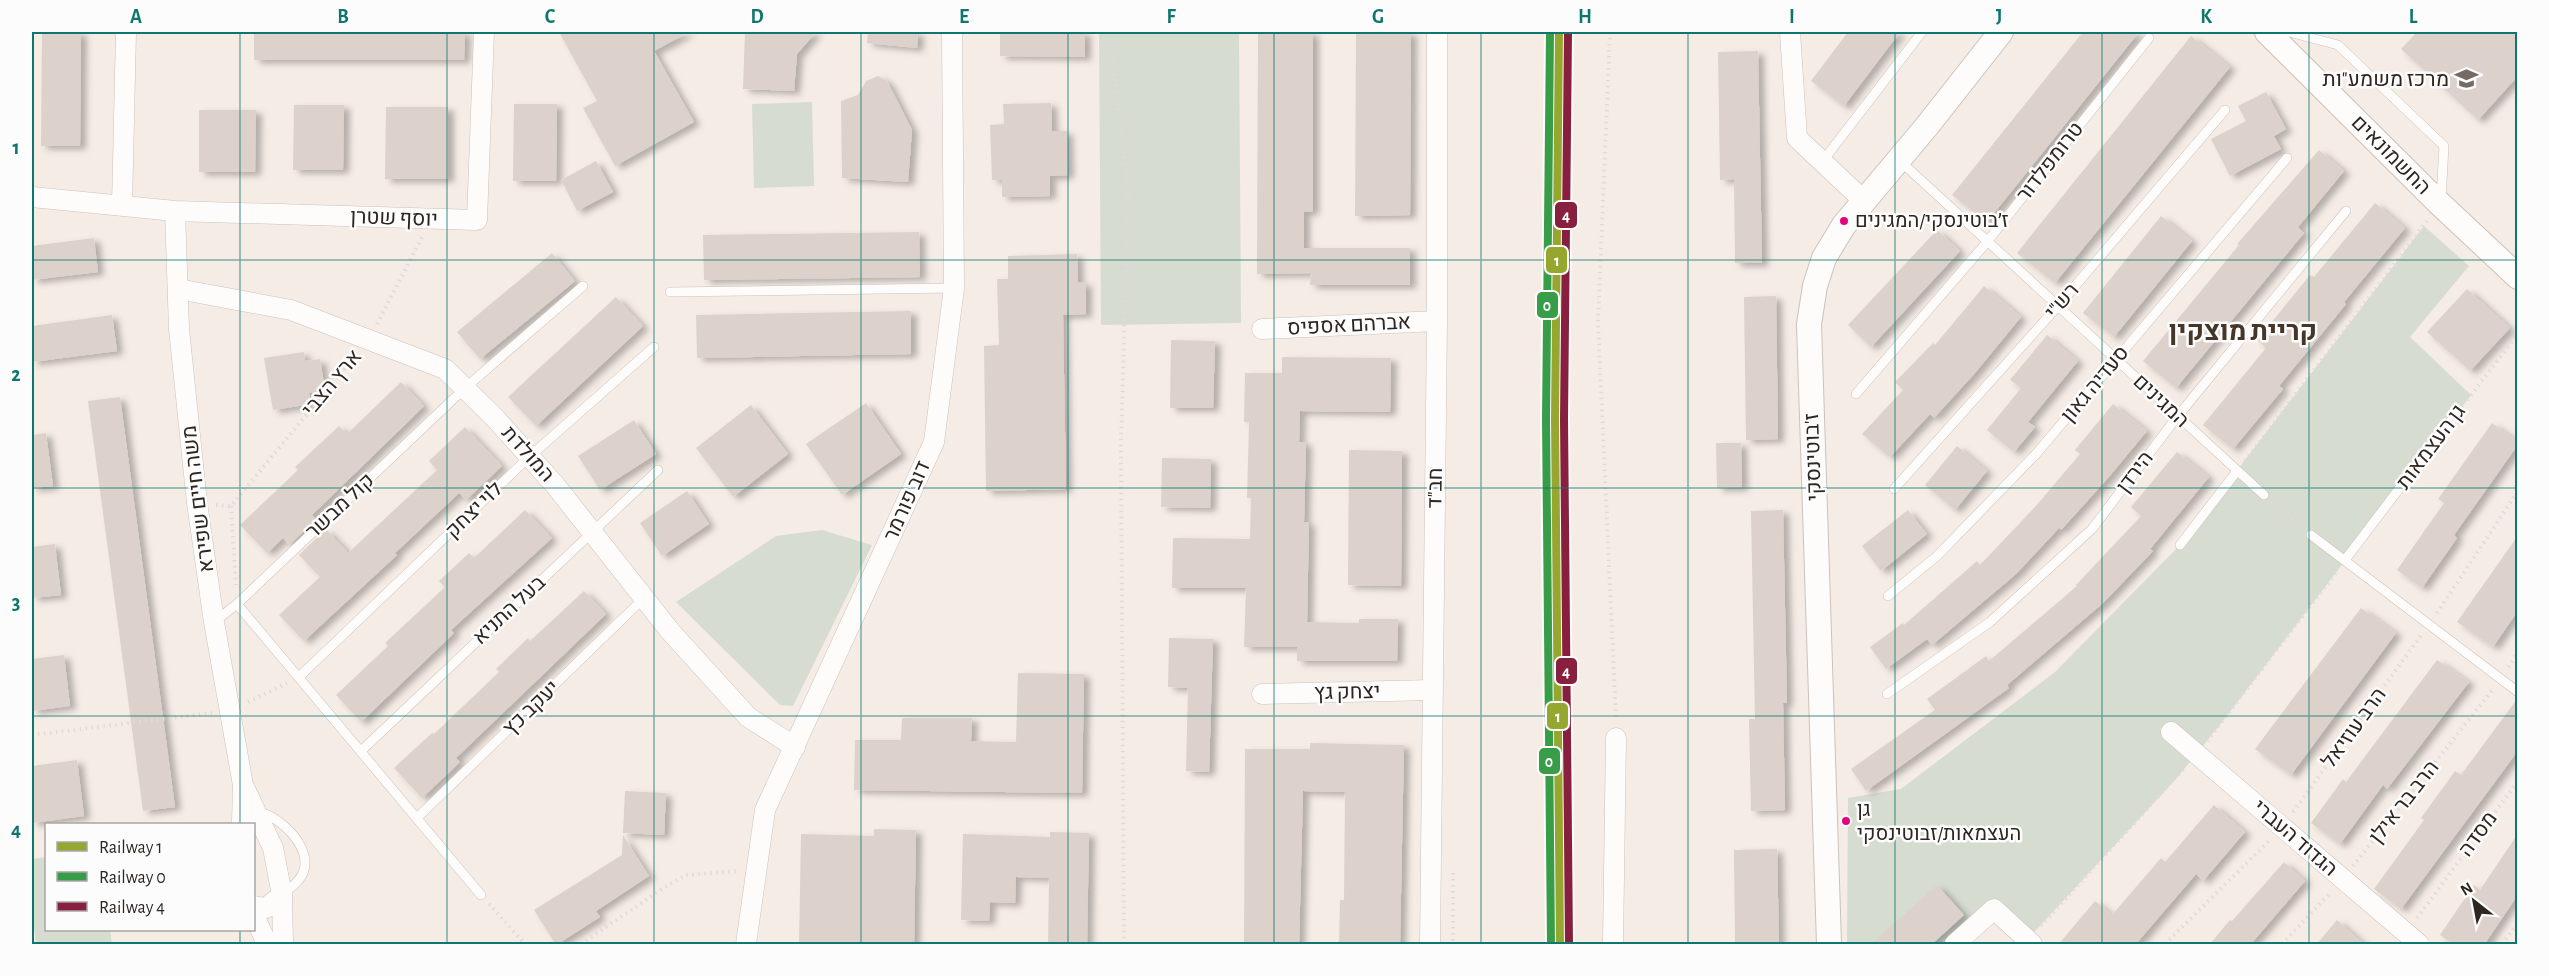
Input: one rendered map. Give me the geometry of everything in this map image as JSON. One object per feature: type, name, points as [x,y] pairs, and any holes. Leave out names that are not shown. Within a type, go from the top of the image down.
[{"type":"street","points":[[122,206],[126,32]]},
{"type":"street","name":"יוסף שטרן","points":[[32,197],[175,211],[477,220],[484,32]]},
{"type":"street","name":"דוב פורמר","points":[[746,945],[765,810],[934,442],[954,288],[951,32]]},
{"type":"street","name":"חב\"ד","points":[[1430,945],[1437,321],[1437,32]]},
{"type":"street","points":[[1790,32],[1797,138],[1864,201]]},
{"type":"street","name":"ז'בוטינסקי","points":[[1829,945],[1809,324],[1815,286],[1824,258],[1844,225],[2001,32]]},
{"type":"street","name":"החשמונאים","points":[[2267,32],[2517,277]]},
{"type":"street","name":"משה חיים שפירא","points":[[175,211],[179,329],[197,503],[214,622],[250,818],[279,845],[283,945]]},
{"type":"street","name":"המולדת","points":[[178,289],[291,310],[445,369],[495,418],[529,457],[593,532],[670,631],[748,717],[795,747]]},
{"type":"street","name":"אברהם אספיס","points":[[1262,329],[1437,321]]},
{"type":"street","name":"יצחק גץ","points":[[1262,694],[1433,690]]},
{"type":"street","name":"הגדוד העברי","points":[[2171,732],[2412,939]]},
{"type":"street","points":[[1613,945],[1616,738]]},
{"type":"street","points":[[255,906],[266,908],[282,895]]},
{"type":"street","points":[[1955,945],[1995,909],[2032,945]]},
{"type":"street","points":[[255,917],[267,945]]},
{"type":"lane","points":[[1822,162],[1922,32]]},
{"type":"lane","points":[[2289,32],[2338,45],[2444,146],[2440,204]]},
{"type":"lane","name":"טרומפלדור","points":[[1856,394],[1988,242],[2149,38]]},
{"type":"lane","name":"רש\"י","points":[[1894,489],[2058,306],[2225,110]]},
{"type":"lane","name":"סעדיה גאון","points":[[1888,596],[1937,556],[2036,454],[2287,158]]},
{"type":"lane","name":"המגינים","points":[[1899,160],[2264,495]]},
{"type":"lane","name":"הירדן","points":[[1887,694],[1990,622],[2091,529],[2177,417],[2346,211]]},
{"type":"lane","name":"קול מבשר","points":[[214,622],[237,604],[465,388],[583,286]]},
{"type":"lane","points":[[670,292],[954,288]]},
{"type":"lane","name":"לוי יצחק","points":[[299,677],[529,457],[654,347]]},
{"type":"lane","name":"גן העצמאות","points":[[2345,560],[2460,410]]},
{"type":"lane","name":"בעל התניא","points":[[361,751],[658,470]]},
{"type":"lane","points":[[2180,545],[2237,471]]},
{"type":"lane","points":[[2311,535],[2517,692]]},
{"type":"lane","name":"יעקב כץ","points":[[417,818],[644,598]]},
{"type":"lane","points":[[237,604],[481,894]]},
{"type":"lane","points":[[279,845],[302,852],[305,869],[300,878],[282,895]]},
{"type":"path","points":[[1109,32],[1128,193],[1121,446],[1124,945]]},
{"type":"path","points":[[1610,32],[1598,322],[1616,738]]},
{"type":"path","points":[[2237,471],[2440,204]]},
{"type":"path","name":"ארץ הצבי","points":[[231,506],[369,339],[432,219]]},
{"type":"path","name":"גן העצמאות","points":[[2460,410],[2517,334]]},
{"type":"path","name":"הרב עוזיאל","points":[[2165,945],[2282,827],[2429,624],[2517,491]]},
{"type":"path","points":[[2264,495],[2311,535]]},
{"type":"path","points":[[197,503],[231,506],[237,604]]},
{"type":"path","name":"הרב בר אילן","points":[[2282,945],[2343,879],[2501,679],[2517,653]]},
{"type":"path","points":[[32,735],[229,711],[299,677]]},
{"type":"path","name":"מסדה","points":[[2412,939],[2517,781]]},
{"type":"path","points":[[581,945],[686,875],[756,871]]},
{"type":"path","points":[[481,894],[525,945]]},
{"type":"path","points":[[2502,945],[2517,923]]},
{"type":"shaded area","points":[[1099,32],[1239,32],[1241,323],[1101,325]]},
{"type":"shaded area","points":[[812,102],[814,186],[754,188],[752,104]]},
{"type":"shaded area","points":[[2424,226],[2469,266],[2410,337],[2471,395],[2223,721],[2176,779],[2027,940],[1994,909],[1955,944],[1847,944],[1848,798],[1901,789],[2055,672],[2180,545]]},
{"type":"shaded area","points":[[822,530],[872,545],[793,706],[780,705],[676,602],[776,536]]},
{"type":"shaded area","points":[[45,857],[45,931],[110,931],[112,944],[36,944],[32,909],[32,859]]},
{"type":"building","points":[[42,32],[81,32],[80,146],[41,146]]},
{"type":"building","points":[[254,32],[465,32],[464,60],[254,60]]},
{"type":"building","points":[[559,32],[689,32],[654,51],[694,122],[615,166],[583,108],[597,101]]},
{"type":"building","points":[[745,32],[816,32],[797,54],[794,91],[743,89]]},
{"type":"building","points":[[868,32],[918,32],[917,48],[867,43]]},
{"type":"building","points":[[1000,32],[1085,32],[1085,57],[1000,56]]},
{"type":"building","points":[[1258,32],[1313,32],[1313,211],[1304,212],[1304,248],[1410,248],[1410,285],[1310,285],[1311,273],[1257,274]]},
{"type":"building","points":[[1356,32],[1411,32],[1410,215],[1355,216]]},
{"type":"building","points":[[1848,32],[1900,32],[1844,106],[1811,81]]},
{"type":"building","points":[[2083,32],[2139,32],[1987,222],[1952,195]]},
{"type":"building","name":"מרכז משמע\"ות","points":[[2417,32],[2513,32],[2517,36],[2517,77],[2478,120],[2401,49]]},
{"type":"building","points":[[2191,36],[2230,67],[2055,283],[2017,253]]},
{"type":"building","points":[[1758,51],[1762,263],[1735,263],[1734,179],[1720,180],[1718,52]]},
{"type":"building","points":[[878,76],[887,81],[912,130],[908,182],[842,178],[841,101],[858,95],[866,81]]},
{"type":"building","points":[[2266,92],[2286,129],[2274,136],[2281,149],[2230,176],[2211,139],[2246,121],[2238,106]]},
{"type":"building","points":[[1051,103],[1052,131],[1067,131],[1068,175],[1050,176],[1050,196],[1002,197],[1002,180],[992,180],[990,125],[1004,124],[1003,104]]},
{"type":"building","points":[[514,104],[557,104],[556,181],[513,181]]},
{"type":"building","points":[[294,105],[344,105],[343,170],[293,170]]},
{"type":"building","points":[[386,107],[448,107],[448,179],[385,179]]},
{"type":"building","points":[[199,110],[256,110],[255,172],[199,172]]},
{"type":"building","points":[[2319,150],[2344,171],[2298,227],[2304,233],[2176,388],[2143,361],[2239,245],[2237,244]]},
{"type":"building","points":[[596,161],[613,192],[577,211],[561,180]]},
{"type":"building","points":[[2375,203],[2405,228],[2344,302],[2346,304],[2279,386],[2283,389],[2233,449],[2203,425],[2266,348],[2257,340],[2310,275],[2314,277]]},
{"type":"building","points":[[2161,216],[2192,241],[2114,337],[2083,313]]},
{"type":"building","points":[[1937,230],[1960,251],[1871,347],[1848,325]]},
{"type":"building","points":[[919,232],[920,277],[704,280],[703,235]]},
{"type":"building","points":[[94,238],[98,272],[32,280],[32,246]]},
{"type":"building","points":[[552,253],[575,281],[480,359],[457,332]]},
{"type":"building","points":[[1077,254],[1078,283],[1086,282],[1086,314],[1063,315],[1066,489],[986,491],[984,346],[999,345],[997,279],[1008,279],[1008,256]]},
{"type":"building","points":[[1984,286],[2021,317],[1934,418],[1930,414],[1890,457],[1862,434],[1903,390],[1895,382],[1933,343],[1935,345]]},
{"type":"building","points":[[2467,289],[2510,328],[2470,371],[2427,332]]},
{"type":"building","points":[[1776,296],[1778,439],[1746,440],[1744,297]]},
{"type":"building","points":[[616,297],[643,326],[536,426],[508,397]]},
{"type":"building","points":[[911,311],[911,354],[697,358],[696,315]]},
{"type":"building","points":[[112,315],[117,351],[32,362],[32,326]]},
{"type":"building","points":[[2047,335],[2078,361],[2028,422],[2035,427],[2014,452],[1987,430],[2021,388],[2010,380]]},
{"type":"building","points":[[1171,340],[1215,341],[1213,408],[1170,408]]},
{"type":"building","points":[[304,352],[305,361],[320,359],[325,390],[309,393],[311,404],[273,410],[264,358]]},
{"type":"building","points":[[1282,357],[1391,358],[1390,412],[1300,411],[1299,442],[1306,442],[1304,522],[1309,522],[1307,622],[1359,623],[1359,619],[1398,619],[1397,661],[1297,661],[1297,647],[1244,647],[1246,588],[1172,588],[1173,538],[1250,539],[1251,498],[1247,498],[1249,422],[1244,422],[1245,373],[1282,373]]},
{"type":"building","points":[[401,382],[424,406],[312,515],[316,520],[289,545],[283,538],[267,553],[240,525],[298,470],[295,467],[339,426],[347,434]]},
{"type":"building","points":[[120,397],[175,807],[143,811],[88,401]]},
{"type":"building","points":[[866,403],[901,454],[842,495],[806,444]]},
{"type":"building","points":[[2113,404],[2147,431],[2108,478],[2061,530],[2059,528],[2016,574],[1932,645],[1927,639],[1886,669],[1870,647],[1903,623],[1904,625],[1977,561],[1980,565],[2035,507],[2080,454],[2075,450]]},
{"type":"building","points":[[751,405],[788,454],[733,497],[696,448]]},
{"type":"building","points":[[634,420],[656,454],[600,490],[578,456]]},
{"type":"building","points":[[2492,423],[2517,441],[2517,446],[2454,535],[2457,538],[2422,588],[2397,570],[2444,503],[2438,499]]},
{"type":"building","points":[[465,427],[502,466],[466,500],[459,493],[395,553],[397,555],[304,641],[279,615],[320,577],[299,555],[326,529],[348,553],[437,470],[429,461]]},
{"type":"building","points":[[46,433],[53,486],[32,488],[32,435]]},
{"type":"building","points":[[1716,443],[1741,443],[1742,487],[1717,488]]},
{"type":"building","points":[[1957,446],[1987,471],[1955,510],[1925,485]]},
{"type":"building","points":[[1349,450],[1402,451],[1401,586],[1348,585]]},
{"type":"building","points":[[2177,452],[2209,477],[2150,549],[2153,551],[2103,603],[2007,685],[2009,688],[1866,791],[1851,769],[1935,710],[1927,699],[1986,656],[1989,661],[2077,586],[2141,516],[2131,507]]},
{"type":"building","points":[[1162,458],[1211,459],[1210,508],[1161,507]]},
{"type":"building","points":[[687,491],[709,524],[662,556],[640,523]]},
{"type":"building","points":[[525,510],[552,538],[451,630],[454,633],[361,722],[336,695],[388,646],[385,643],[445,587],[439,581],[469,553],[474,558]]},
{"type":"building","points":[[1783,510],[1787,703],[1783,703],[1785,810],[1751,811],[1749,719],[1755,719],[1751,511]]},
{"type":"building","points":[[1908,510],[1927,534],[1881,571],[1862,546]]},
{"type":"building","points":[[2517,537],[2517,612],[2493,647],[2457,622]]},
{"type":"building","points":[[55,544],[61,595],[32,598],[32,547]]},
{"type":"building","points":[[584,591],[606,614],[456,758],[460,762],[422,798],[394,768],[432,733],[434,734],[499,672],[496,669],[528,638],[530,641]]},
{"type":"building","points":[[2361,608],[2396,633],[2291,775],[2255,749]]},
{"type":"building","points":[[1169,638],[1213,639],[1209,772],[1186,771],[1188,688],[1168,687]]},
{"type":"building","points":[[64,655],[70,706],[32,711],[32,659]]},
{"type":"building","points":[[2437,660],[2469,682],[2387,789],[2383,785],[2340,844],[2311,823],[2343,779],[2346,782]]},
{"type":"building","points":[[1018,673],[1084,674],[1082,793],[854,790],[855,740],[901,740],[902,718],[972,718],[971,741],[1016,742]]},
{"type":"building","points":[[2517,699],[2517,752],[2401,909],[2374,889],[2424,820],[2421,818],[2455,771],[2461,775]]},
{"type":"building","points":[[1310,743],[1404,745],[1400,945],[1339,945],[1340,900],[1344,900],[1345,792],[1303,791],[1299,945],[1244,945],[1245,749],[1310,749]]},
{"type":"building","points":[[77,760],[84,816],[32,823],[32,766]]},
{"type":"building","points":[[625,791],[666,793],[664,835],[623,833]]},
{"type":"building","points":[[2214,805],[2245,832],[2203,881],[2196,874],[2135,945],[2058,945],[2095,901],[2112,915],[2161,858],[2165,862]]},
{"type":"building","points":[[874,829],[916,830],[914,945],[799,945],[801,834],[874,836]]},
{"type":"building","points":[[1050,832],[1089,833],[1087,945],[1048,945],[1049,878],[1016,877],[1015,903],[990,902],[989,921],[961,920],[963,834],[1050,837]]},
{"type":"building","points":[[623,835],[649,876],[596,911],[600,917],[556,945],[534,910],[622,855]]},
{"type":"building","points":[[2517,835],[2517,896],[2484,945],[2454,945],[2440,935],[2474,885],[2480,890]]},
{"type":"building","points":[[1777,849],[1779,945],[1735,945],[1734,850]]},
{"type":"building","points":[[2284,862],[2305,881],[2250,945],[2209,945],[2230,920],[2232,921]]},
{"type":"building","points":[[1937,885],[1964,915],[1931,945],[1870,945]]},
{"type":"building","points":[[2337,920],[2365,945],[2316,945]]},
{"type":"rail line","name":"0","points":[[1550,32],[1546,419],[1551,944]]},
{"type":"rail line","name":"1","points":[[1559,32],[1555,419],[1560,944]]},
{"type":"rail line","name":"4","points":[[1568,32],[1564,419],[1569,944]]},
{"type":"place","name":"מרכז משמע\"ות","points":[[2467,79]]},
{"type":"place","name":"ז׳בוטינסקי/המגינים","points":[[1844,221]]},
{"type":"place","name":"גן העצמאות/זבוטינסקי","points":[[1846,821]]},
{"type":"district","name":"קריית מוצקין","points":[[2243,331]]}]
